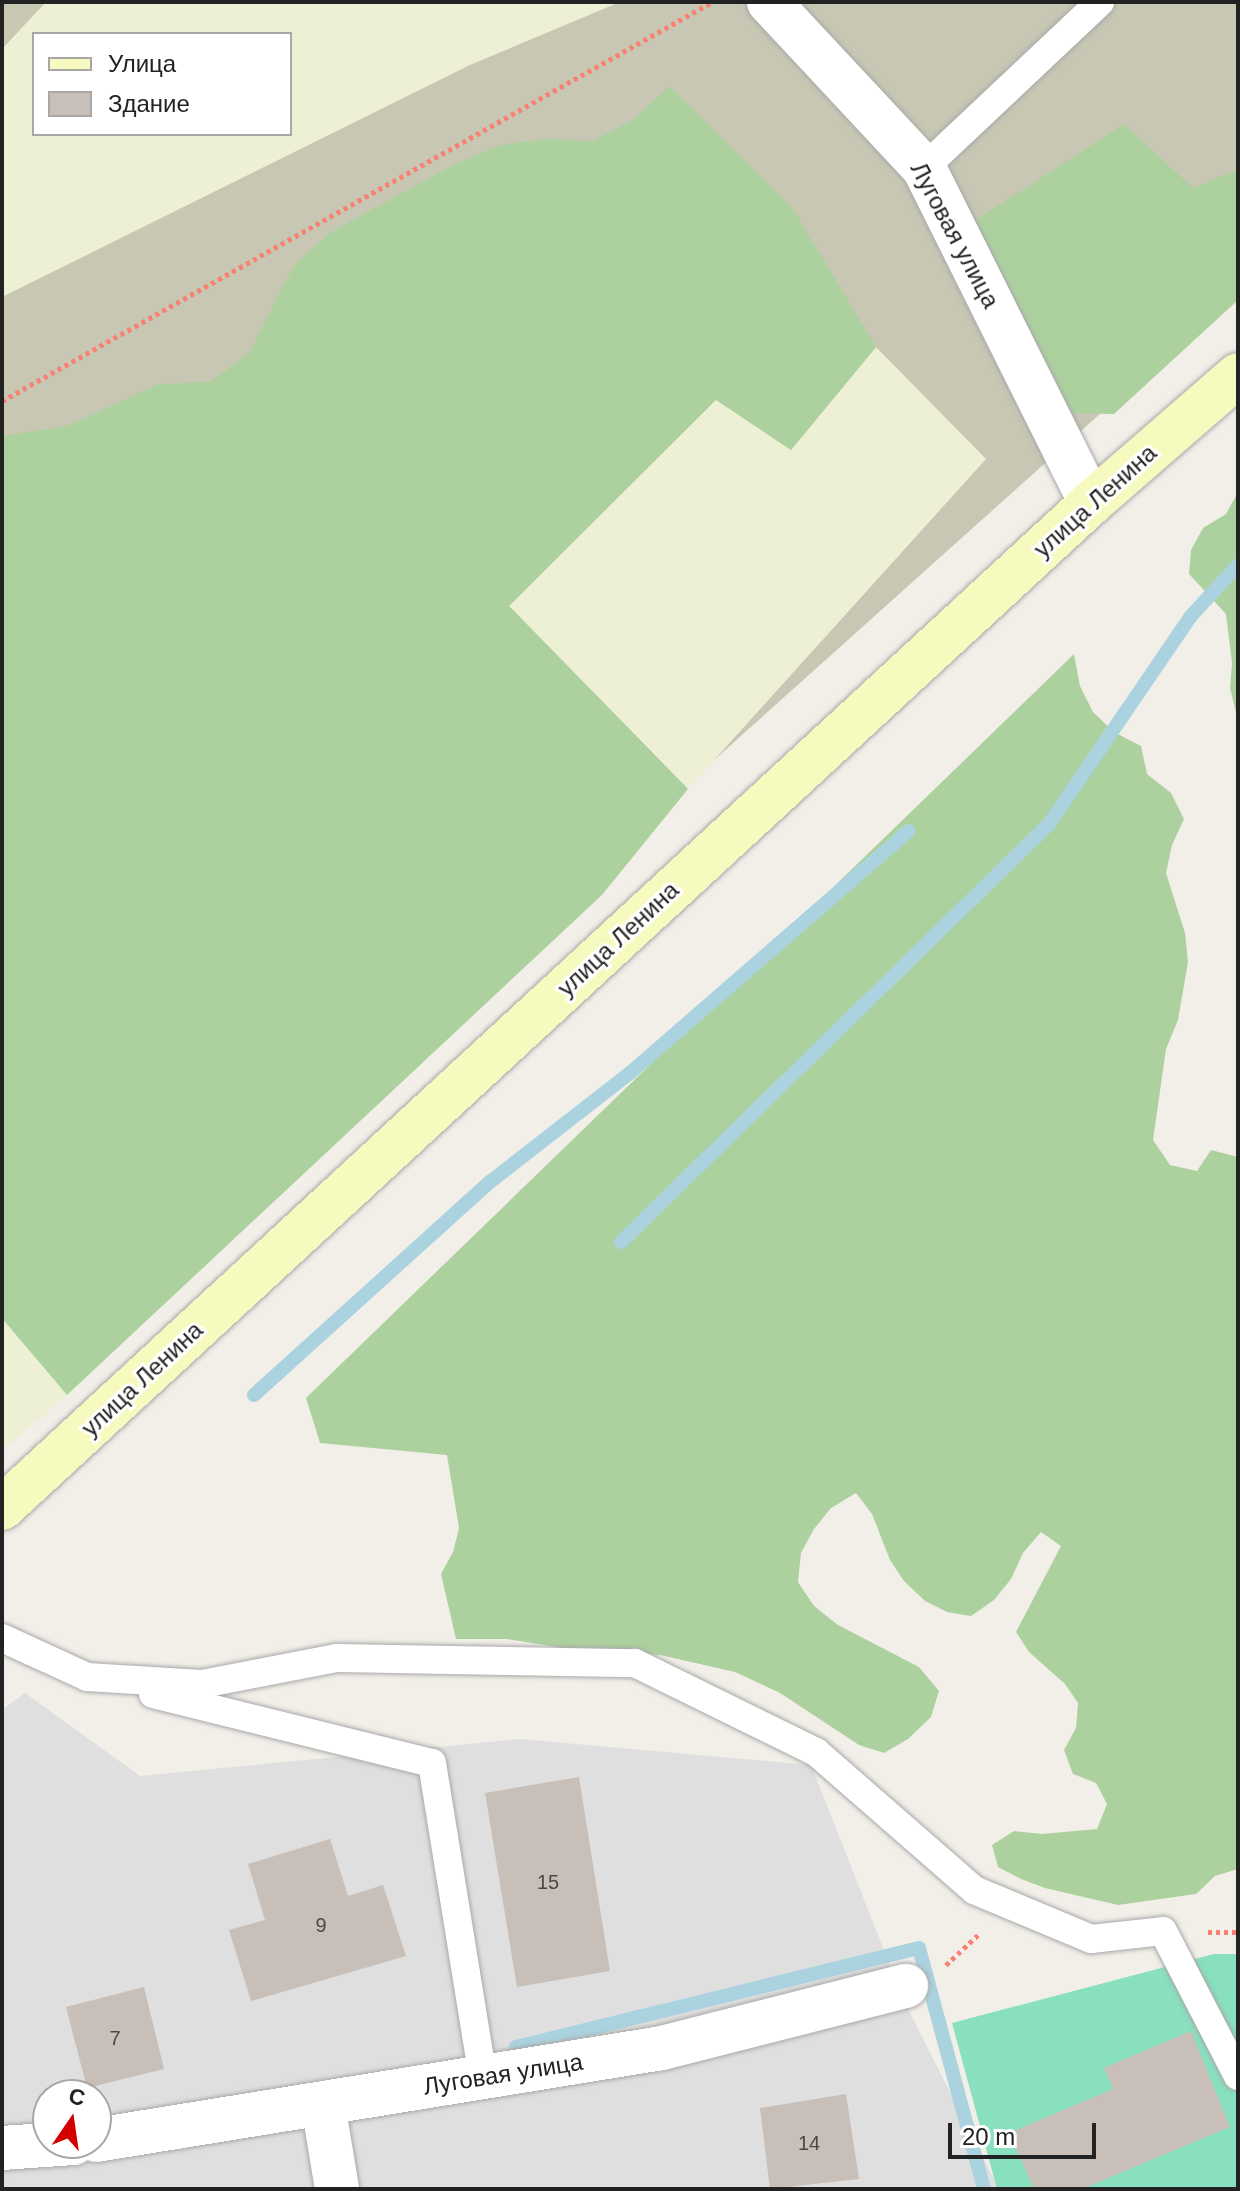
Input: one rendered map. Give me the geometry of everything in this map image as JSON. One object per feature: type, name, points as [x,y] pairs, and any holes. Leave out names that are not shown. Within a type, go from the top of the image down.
[{"type":"street","name":"Луговая улица","points":[[769,2],[924,168],[1091,503]]},
{"type":"street","name":"улица Ленина","points":[[2,1508],[1091,503],[1238,375]]},
{"type":"street","name":"Луговая улица","points":[[112,2137],[662,2048],[906,1986]]},
{"type":"street","points":[[323,2104],[337,2189]]},
{"type":"street","points":[[2,2148],[32,2146]]},
{"type":"lane","points":[[924,168],[1100,2]]},
{"type":"lane","points":[[2,1638],[87,1677],[432,1763],[483,2077]]},
{"type":"lane","points":[[87,1677],[202,1684],[337,1658],[635,1663],[816,1752],[974,1890],[1091,1939],[1163,1931],[1238,2076]]},
{"type":"path","points":[[2,401],[712,2]]},
{"type":"shaded area","points":[[2,2],[1238,2],[1238,290],[2,1399]]},
{"type":"shaded area","points":[[46,2],[620,2],[470,65],[2,297],[2,49]]},
{"type":"shaded area","points":[[876,347],[986,459],[688,789],[509,606],[716,399],[791,450]]},
{"type":"shaded area","points":[[2,1318],[67,1395],[2,1451]]},
{"type":"shaded area","points":[[25,1693],[140,1776],[520,1739],[811,1765],[904,2001],[999,2189],[2,2189],[2,1710]]},
{"type":"green space","points":[[669,86],[793,209],[876,347],[791,450],[716,400],[509,606],[688,789],[602,895],[67,1395],[2,1318],[2,436],[67,426],[159,384],[210,382],[249,353],[294,266],[329,233],[457,163],[501,145],[547,139],[593,141],[634,119]]},
{"type":"green space","points":[[1124,124],[1193,188],[1238,169],[1238,300],[1114,414],[1070,413],[967,226]]},
{"type":"green space","points":[[1238,492],[1238,721],[1230,688],[1232,663],[1226,614],[1189,574],[1191,550],[1203,528],[1226,514]]},
{"type":"green space","points":[[1074,654],[1080,686],[1093,712],[1114,732],[1141,746],[1147,774],[1171,793],[1184,819],[1172,845],[1166,873],[1185,933],[1188,962],[1178,1020],[1166,1049],[1153,1140],[1170,1165],[1197,1171],[1211,1150],[1238,1157],[1238,1869],[1215,1876],[1196,1894],[1118,1905],[1045,1888],[1021,1879],[998,1867],[992,1845],[1014,1831],[1042,1834],[1097,1829],[1107,1804],[1096,1783],[1073,1774],[1064,1750],[1076,1728],[1078,1703],[1065,1684],[1029,1652],[1016,1632],[1061,1546],[1041,1532],[1023,1553],[1011,1579],[994,1600],[971,1616],[947,1612],[925,1601],[904,1581],[890,1560],[872,1514],[856,1493],[831,1508],[814,1529],[801,1553],[798,1582],[814,1606],[838,1625],[919,1667],[939,1691],[931,1717],[908,1739],[884,1753],[859,1745],[780,1693],[735,1672],[660,1655],[584,1651],[506,1639],[456,1639],[441,1574],[453,1552],[459,1528],[447,1455],[320,1443],[306,1398]]},
{"type":"green space","points":[[1214,1954],[1238,1954],[1238,2189],[997,2189],[952,2023]]},
{"type":"building","points":[[579,1777],[610,1971],[517,1987],[485,1793]]},
{"type":"building","points":[[330,1839],[348,1896],[383,1885],[406,1956],[251,2001],[229,1930],[265,1920],[248,1864]]},
{"type":"building","points":[[144,1987],[164,2069],[112,2082],[112,2079],[85,2079],[66,2007]]},
{"type":"building","points":[[1191,2031],[1230,2127],[1082,2189],[1034,2189],[1009,2133],[1113,2089],[1104,2068]]},
{"type":"building","points":[[846,2094],[859,2179],[770,2189],[760,2108]]},
{"type":"waterway","points":[[621,1242],[1049,824],[1191,616],[1238,565]]},
{"type":"waterway","points":[[254,1395],[490,1182],[630,1073],[908,831]]},
{"type":"waterway","points":[[516,2047],[919,1948],[984,2189]]}]
